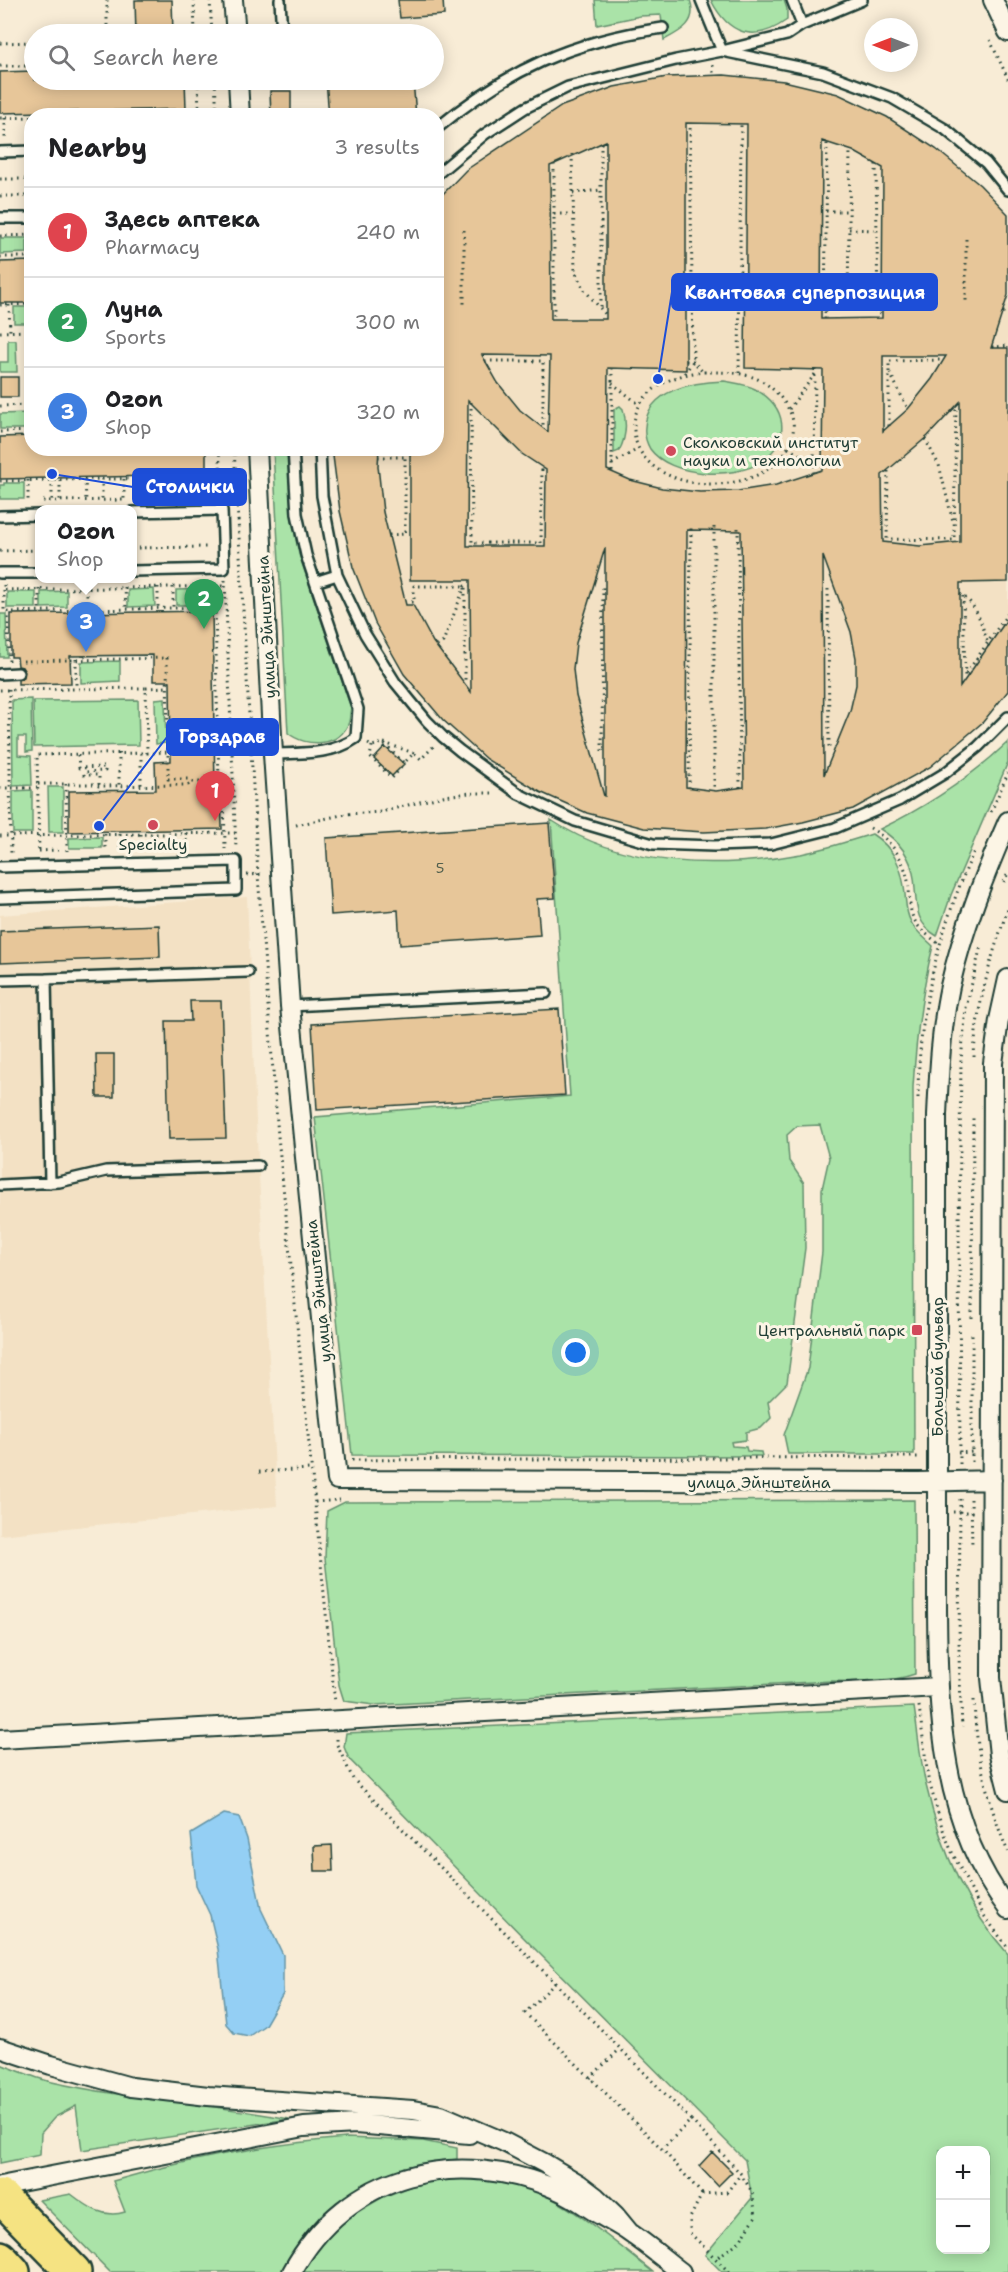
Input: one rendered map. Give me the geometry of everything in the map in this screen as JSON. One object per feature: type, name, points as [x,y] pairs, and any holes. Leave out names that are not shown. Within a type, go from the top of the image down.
[{"type":"highway","points":[[0,2196],[74,2272]]},
{"type":"highway","points":[[0,2258],[13,2272]]},
{"type":"street","points":[[233,0],[235,24]]},
{"type":"street","points":[[993,0],[1008,33]]},
{"type":"street","points":[[239,90],[240,108]]},
{"type":"street","name":"улица Эйнштейна","points":[[257,456],[273,754],[290,1006],[337,1480],[937,1482],[992,1480]]},
{"type":"street","name":"Большой бульвар","points":[[1008,821],[966,928],[950,987],[939,1062],[937,1115],[938,1687],[944,1748],[961,1823],[995,1892],[1008,1909]]},
{"type":"street","points":[[1008,979],[993,1063],[991,1678],[999,1755],[1008,1790]]},
{"type":"street","points":[[0,1739],[938,1687]]},
{"type":"street","points":[[0,2048],[51,2066],[131,2087],[208,2096],[413,2110],[441,2115],[504,2142],[579,2184],[615,2214],[628,2232]]},
{"type":"street","points":[[0,2186],[304,2127],[356,2124],[486,2136]]},
{"type":"street","points":[[292,2272],[318,2233],[341,2211],[367,2193],[397,2179],[448,2169],[480,2169],[537,2181],[563,2192],[628,2232],[681,2272]]},
{"type":"lane","points":[[280,0],[281,24]]},
{"type":"lane","points":[[701,0],[722,51]]},
{"type":"lane","points":[[792,0],[802,25]]},
{"type":"lane","points":[[444,168],[485,134],[525,108],[568,87],[787,35],[802,25],[862,0]]},
{"type":"lane","points":[[444,123],[481,94],[546,58],[591,42],[663,28]]},
{"type":"lane","points":[[722,51],[823,72],[892,98],[945,129],[986,163],[1008,190]]},
{"type":"lane","points":[[0,152],[24,151]]},
{"type":"lane","points":[[0,218],[24,218]]},
{"type":"lane","points":[[273,754],[320,752],[339,748],[357,738],[358,709],[306,555],[297,514],[293,456]]},
{"type":"lane","points":[[320,456],[322,496],[337,575],[365,634],[395,682],[443,738],[519,794],[575,821],[653,844],[714,846],[771,844],[835,828],[900,800],[945,772],[978,747],[1008,717]]},
{"type":"lane","points":[[137,512],[222,510],[224,569],[137,571]]},
{"type":"lane","points":[[0,516],[35,514]]},
{"type":"lane","points":[[2,573],[35,573]]},
{"type":"lane","points":[[315,582],[337,575]]},
{"type":"lane","points":[[0,674],[18,673]]},
{"type":"lane","points":[[0,867],[236,861],[236,890],[0,898]]},
{"type":"lane","points":[[0,980],[248,972]]},
{"type":"lane","points":[[46,979],[50,1183]]},
{"type":"lane","points":[[290,1006],[546,993]]},
{"type":"lane","points":[[0,1185],[50,1183],[106,1171],[258,1166]]},
{"type":"path","points":[[107,0],[107,24]]},
{"type":"path","points":[[194,0],[195,24]]},
{"type":"path","points":[[210,0],[211,24]]},
{"type":"path","points":[[0,43],[24,42]]},
{"type":"path","points":[[0,66],[24,66]]},
{"type":"path","points":[[198,90],[199,108]]},
{"type":"path","points":[[216,90],[217,108]]},
{"type":"path","points":[[0,118],[24,117]]},
{"type":"path","points":[[5,118],[5,138]]},
{"type":"path","points":[[686,373],[693,361],[690,123]]},
{"type":"path","points":[[739,373],[741,123]]},
{"type":"path","points":[[601,143],[601,308]]},
{"type":"path","points":[[825,319],[827,143]]},
{"type":"path","points":[[848,299],[850,150]]},
{"type":"path","points":[[573,154],[575,271],[583,288],[606,315]]},
{"type":"path","points":[[554,164],[554,319]]},
{"type":"path","points":[[876,164],[878,312]]},
{"type":"path","points":[[0,179],[24,179]]},
{"type":"path","points":[[573,193],[601,190]]},
{"type":"path","points":[[0,196],[24,196]]},
{"type":"path","points":[[826,211],[849,211]]},
{"type":"path","points":[[554,214],[573,214]]},
{"type":"path","points":[[849,229],[877,230]]},
{"type":"path","points":[[464,230],[464,308]]},
{"type":"path","points":[[0,236],[24,235]]},
{"type":"path","points":[[966,238],[966,301]]},
{"type":"path","points":[[0,257],[24,257]]},
{"type":"path","points":[[825,313],[833,298],[862,299],[882,316]]},
{"type":"path","points":[[9,304],[10,332]]},
{"type":"path","points":[[0,305],[24,304]]},
{"type":"path","points":[[1003,312],[1008,312]]},
{"type":"path","points":[[0,332],[24,331]]},
{"type":"path","points":[[992,347],[1008,346]]},
{"type":"path","points":[[485,361],[543,358],[543,428]]},
{"type":"path","points":[[889,426],[889,358],[943,360]]},
{"type":"path","points":[[686,361],[693,361],[704,372]]},
{"type":"path","points":[[740,363],[745,363]]},
{"type":"path","points":[[612,368],[612,472]]},
{"type":"path","points":[[704,372],[739,373],[756,378],[776,390],[789,409],[795,429],[789,448],[778,462],[765,472],[737,482],[715,484],[688,482],[662,472],[642,456],[634,437],[635,415],[645,397],[667,380],[686,373],[704,372]]},
{"type":"path","points":[[789,409],[814,372],[814,473]]},
{"type":"path","points":[[889,372],[908,409]]},
{"type":"path","points":[[612,383],[640,405]]},
{"type":"path","points":[[471,402],[471,544],[541,543],[542,468]]},
{"type":"path","points":[[0,406],[24,405]]},
{"type":"path","points":[[888,471],[887,539],[954,540],[956,405]]},
{"type":"path","points":[[0,432],[24,430]]},
{"type":"path","points":[[925,439],[939,465],[955,533]]},
{"type":"path","points":[[612,464],[638,448]]},
{"type":"path","points":[[789,448],[814,463]]},
{"type":"path","points":[[215,499],[222,499],[220,456]]},
{"type":"path","points":[[378,457],[405,457],[405,534],[388,535]]},
{"type":"path","points":[[0,481],[221,477]]},
{"type":"path","points":[[146,478],[147,500],[156,500]]},
{"type":"path","points":[[166,500],[175,499],[175,478]]},
{"type":"path","points":[[102,479],[102,500]]},
{"type":"path","points":[[124,479],[124,500]]},
{"type":"path","points":[[28,480],[28,502]]},
{"type":"path","points":[[52,480],[52,501]]},
{"type":"path","points":[[60,480],[60,501]]},
{"type":"path","points":[[85,480],[86,501]]},
{"type":"path","points":[[19,502],[135,500]]},
{"type":"path","points":[[689,788],[691,527]]},
{"type":"path","points":[[714,527],[714,791]]},
{"type":"path","points":[[738,528],[740,787]]},
{"type":"path","points":[[137,548],[209,547]]},
{"type":"path","points":[[0,551],[35,550]]},
{"type":"path","points":[[224,569],[236,861]]},
{"type":"path","points":[[210,570],[215,586],[217,782],[233,782]]},
{"type":"path","points":[[2,573],[9,661],[166,658],[168,779],[188,779],[191,782],[200,782]]},
{"type":"path","points":[[602,751],[603,583]]},
{"type":"path","points":[[4,590],[225,586]]},
{"type":"path","points":[[411,602],[414,602],[414,586],[470,586]]},
{"type":"path","points":[[437,646],[443,642],[465,586]]},
{"type":"path","points":[[465,586],[465,682]]},
{"type":"path","points":[[125,587],[126,609]]},
{"type":"path","points":[[158,587],[158,609]]},
{"type":"path","points":[[173,587],[173,608]]},
{"type":"path","points":[[87,588],[87,610]]},
{"type":"path","points":[[39,589],[39,611]]},
{"type":"path","points":[[828,589],[829,750]]},
{"type":"path","points":[[988,646],[981,620],[970,603],[961,595],[965,677],[988,646],[1008,613]]},
{"type":"path","points":[[4,612],[215,607]]},
{"type":"path","points":[[76,660],[76,689]]},
{"type":"path","points":[[0,690],[167,687]]},
{"type":"path","points":[[146,688],[147,753]]},
{"type":"path","points":[[9,689],[11,867]]},
{"type":"path","points":[[357,738],[372,746],[382,743],[414,753],[421,759],[443,738]]},
{"type":"path","points":[[382,743],[404,763]]},
{"type":"path","points":[[372,746],[370,757],[392,778],[414,753]]},
{"type":"path","points":[[39,867],[37,755],[168,752]]},
{"type":"path","points":[[119,753],[119,786]]},
{"type":"path","points":[[141,753],[141,786]]},
{"type":"path","points":[[78,754],[79,768],[105,767],[105,771],[84,772],[84,775],[99,775],[99,786]]},
{"type":"path","points":[[0,788],[66,784],[188,785],[191,782]]},
{"type":"path","points":[[224,782],[225,849]]},
{"type":"path","points":[[66,784],[67,866]]},
{"type":"path","points":[[288,826],[346,814],[381,812],[443,796],[470,793],[519,794]]},
{"type":"path","points":[[874,831],[889,841],[900,856],[909,878],[910,909],[915,922],[924,933],[939,944]]},
{"type":"path","points":[[186,833],[186,849]]},
{"type":"path","points":[[0,836],[235,833]]},
{"type":"path","points":[[105,834],[105,850]]},
{"type":"path","points":[[120,834],[120,850]]},
{"type":"path","points":[[141,834],[141,849]]},
{"type":"path","points":[[151,834],[151,849]]},
{"type":"path","points":[[1001,889],[1008,873]]},
{"type":"path","points":[[960,1470],[961,1061],[966,1008],[982,941]]},
{"type":"path","points":[[949,1453],[983,1452]]},
{"type":"path","points":[[358,1460],[919,1459]]},
{"type":"path","points":[[309,1463],[316,1462]]},
{"type":"path","points":[[258,1472],[310,1469]]},
{"type":"path","points":[[960,1495],[959,1656],[962,1728]]},
{"type":"path","points":[[335,1705],[315,1502],[347,1499]]},
{"type":"path","points":[[951,1512],[978,1512]]},
{"type":"path","points":[[921,1730],[928,1778],[951,1850],[983,1914],[1008,1948]]},
{"type":"path","points":[[336,1733],[337,1745],[353,1779],[691,2120],[741,2174],[752,2192],[756,2216],[740,2241],[715,2259]]},
{"type":"path","points":[[555,1983],[525,2013],[662,2149],[702,2194]]},
{"type":"path","points":[[590,2078],[620,2049]]},
{"type":"path","points":[[662,2149],[691,2120]]},
{"type":"path","points":[[702,2194],[727,2192],[741,2174]]},
{"type":"path","points":[[702,2194],[690,2218],[690,2233],[729,2272]]},
{"type":"shaded area","name":"Сколковский институт науки и технологии","points":[[724,75],[784,81],[838,94],[887,117],[936,149],[980,185],[1008,214],[1008,691],[983,722],[930,767],[853,809],[765,829],[704,832],[644,828],[587,813],[540,792],[486,759],[404,674],[375,623],[353,567],[335,456],[444,456],[444,194],[466,170],[562,106],[614,87],[667,77]]},
{"type":"shaded area","points":[[247,897],[256,1122],[277,1506],[0,1535],[0,915]]},
{"type":"green space","points":[[595,0],[690,0],[692,14],[687,25],[664,40],[661,15],[640,16],[597,25]]},
{"type":"green space","points":[[711,0],[784,0],[787,20],[764,32],[743,32],[725,21]]},
{"type":"green space","points":[[0,238],[24,238],[24,253],[0,254]]},
{"type":"green space","points":[[14,307],[24,307],[24,323],[14,323]]},
{"type":"green space","points":[[8,340],[16,340],[17,372],[0,372],[0,362],[8,362]]},
{"type":"green space","points":[[724,381],[751,387],[766,396],[774,405],[782,424],[778,443],[771,453],[761,462],[749,468],[719,473],[687,470],[659,458],[650,449],[645,433],[648,414],[654,404],[663,396],[686,386]]},
{"type":"green space","points":[[620,406],[623,409],[625,430],[619,451],[614,453],[614,409]]},
{"type":"green space","points":[[24,413],[24,429],[0,429],[0,414]]},
{"type":"green space","points":[[273,456],[287,456],[292,520],[299,554],[351,708],[345,730],[330,740],[313,743],[295,738],[288,733]]},
{"type":"green space","points":[[211,480],[211,497],[181,497],[181,481]]},
{"type":"green space","points":[[24,483],[24,499],[0,499],[0,485]]},
{"type":"green space","points":[[154,589],[155,606],[128,607],[128,590]]},
{"type":"green space","points":[[212,589],[212,605],[176,605],[176,590]]},
{"type":"green space","points":[[67,591],[67,607],[41,608],[41,592]]},
{"type":"green space","points":[[7,592],[36,592],[36,608],[7,608]]},
{"type":"green space","points":[[0,614],[6,614],[7,657],[0,657]]},
{"type":"green space","points":[[120,661],[120,681],[81,683],[81,662]]},
{"type":"green space","points":[[165,698],[166,743],[156,744],[155,699]]},
{"type":"green space","points":[[31,699],[32,751],[26,752],[26,737],[18,737],[18,755],[31,756],[32,785],[13,786],[12,700]]},
{"type":"green space","points":[[138,700],[139,745],[34,747],[33,701]]},
{"type":"green space","points":[[1008,742],[1008,762],[951,895],[937,936],[920,918],[914,878],[907,856],[892,838],[880,829],[948,790],[979,768]]},
{"type":"green space","points":[[48,787],[63,787],[63,832],[49,832]]},
{"type":"green space","points":[[32,790],[32,833],[13,833],[13,791]]},
{"type":"green space","points":[[551,820],[579,836],[609,848],[672,861],[737,862],[770,859],[810,852],[872,834],[892,852],[902,875],[909,919],[915,929],[933,946],[920,1016],[913,1087],[914,1454],[788,1454],[784,1435],[808,1368],[822,1252],[822,1189],[829,1158],[820,1125],[797,1126],[787,1135],[789,1161],[804,1183],[805,1248],[787,1383],[768,1402],[771,1418],[761,1428],[746,1432],[746,1440],[731,1442],[732,1446],[746,1447],[747,1451],[761,1452],[762,1456],[352,1455],[315,1117],[570,1096]]},
{"type":"green space","points":[[102,837],[102,848],[69,848],[69,838]]},
{"type":"green space","points":[[914,1500],[915,1674],[874,1681],[832,1681],[374,1705],[344,1701],[339,1685],[325,1558],[327,1511],[345,1502]]},
{"type":"green space","points":[[914,1707],[926,1785],[947,1853],[979,1916],[1008,1954],[1008,2272],[722,2272],[705,2255],[752,2198],[745,2160],[349,1759],[344,1747],[346,1733]]},
{"type":"green space","points":[[0,2064],[46,2080],[81,2088],[289,2119],[82,2150],[76,2106],[55,2117],[41,2133],[40,2155],[0,2163]]},
{"type":"green space","points":[[346,2138],[423,2141],[457,2148],[457,2159],[404,2167],[358,2189],[321,2215],[299,2242],[283,2272],[110,2272],[39,2200],[71,2194],[103,2213],[117,2214],[125,2212],[113,2181],[228,2154],[288,2144]]},
{"type":"green space","points":[[458,2178],[500,2179],[521,2184],[541,2193],[581,2216],[653,2272],[303,2272],[319,2246],[347,2218],[383,2197],[419,2183]]},
{"type":"water","points":[[224,1814],[239,1817],[247,1839],[261,1909],[283,1955],[283,1994],[265,2025],[249,2036],[234,2033],[226,2024],[218,1949],[210,1915],[196,1885],[191,1834]]},
{"type":"building","points":[[135,0],[172,0],[173,24],[136,24]]},
{"type":"building","points":[[398,0],[443,0],[444,15],[400,18]]},
{"type":"building","points":[[24,71],[24,90],[185,90],[186,108],[24,108],[24,112],[0,113],[0,72]]},
{"type":"building","name":"Сколковский институт науки и технологии","points":[[724,75],[784,81],[838,94],[887,117],[936,149],[980,185],[1008,214],[1008,295],[991,348],[1008,348],[1008,582],[960,583],[960,687],[1008,618],[1008,691],[983,722],[930,767],[853,809],[765,829],[704,832],[644,828],[587,813],[540,792],[486,759],[443,720],[404,674],[375,623],[353,567],[340,511],[333,456],[379,456],[383,512],[406,605],[413,605],[433,642],[471,692],[470,580],[410,580],[410,456],[444,456],[444,193],[466,170],[562,106],[614,87],[667,77]],"holes":[[[686,123],[747,124],[745,368],[823,370],[822,470],[776,485],[738,491],[700,492],[662,488],[630,480],[607,470],[608,368],[686,370]],[[606,141],[606,319],[551,319],[550,166]],[[822,141],[853,151],[883,168],[882,318],[821,319]],[[482,355],[550,356],[548,432],[520,410],[498,383]],[[883,356],[946,356],[932,379],[908,409],[883,431]],[[468,400],[522,454],[546,470],[545,546],[467,546]],[[960,402],[960,542],[920,546],[883,542],[882,475],[928,436]],[[687,530],[741,531],[744,787],[716,791],[686,787]],[[605,548],[605,796],[576,696],[573,669],[576,643]],[[823,556],[851,632],[856,658],[856,685],[850,711],[824,775]]]},
{"type":"building","points":[[327,90],[414,90],[415,108],[328,108]]},
{"type":"building","points":[[270,91],[291,91],[291,108],[271,108]]},
{"type":"building","points":[[24,261],[24,303],[0,303],[0,262]]},
{"type":"building","points":[[0,377],[18,377],[18,397],[0,397]]},
{"type":"building","points":[[24,436],[24,456],[206,456],[206,475],[0,479],[0,437]]},
{"type":"building","points":[[212,611],[215,789],[221,788],[222,829],[69,832],[69,791],[156,790],[155,762],[171,761],[170,681],[153,681],[153,655],[70,656],[71,683],[18,684],[18,680],[24,677],[25,672],[22,667],[18,666],[17,657],[11,657],[11,614]]},
{"type":"building","points":[[385,747],[404,764],[392,776],[374,759]]},
{"type":"building","points":[[549,823],[555,898],[537,899],[540,935],[400,945],[398,910],[331,915],[326,838]]},
{"type":"building","points":[[159,925],[160,957],[0,963],[0,931]]},
{"type":"building","points":[[190,1001],[221,1001],[226,1138],[169,1139],[166,1021],[191,1021]]},
{"type":"building","points":[[559,1009],[565,1095],[317,1110],[312,1024]]},
{"type":"building","points":[[96,1054],[114,1054],[114,1097],[97,1097]]},
{"type":"building","points":[[332,1845],[333,1871],[315,1871],[314,1846]]},
{"type":"building","points":[[712,2152],[732,2172],[718,2186],[699,2166]]},
{"type":"place","name":"Квантовая суперпозиция","points":[[658,379]]},
{"type":"place","name":"Сколковский институт науки и технологии","points":[[671,451]]},
{"type":"place","name":"Столички","points":[[52,474]]},
{"type":"place","name":"Луна","points":[[204,629]]},
{"type":"place","name":"Ozon","points":[[86,652]]},
{"type":"place","name":"Здесь аптека","points":[[215,821]]},
{"type":"place","name":"Specialty","points":[[153,825]]},
{"type":"place","name":"Горздрав","points":[[99,826]]},
{"type":"place","name":"Центральный парк","points":[[917,1330]]}]
